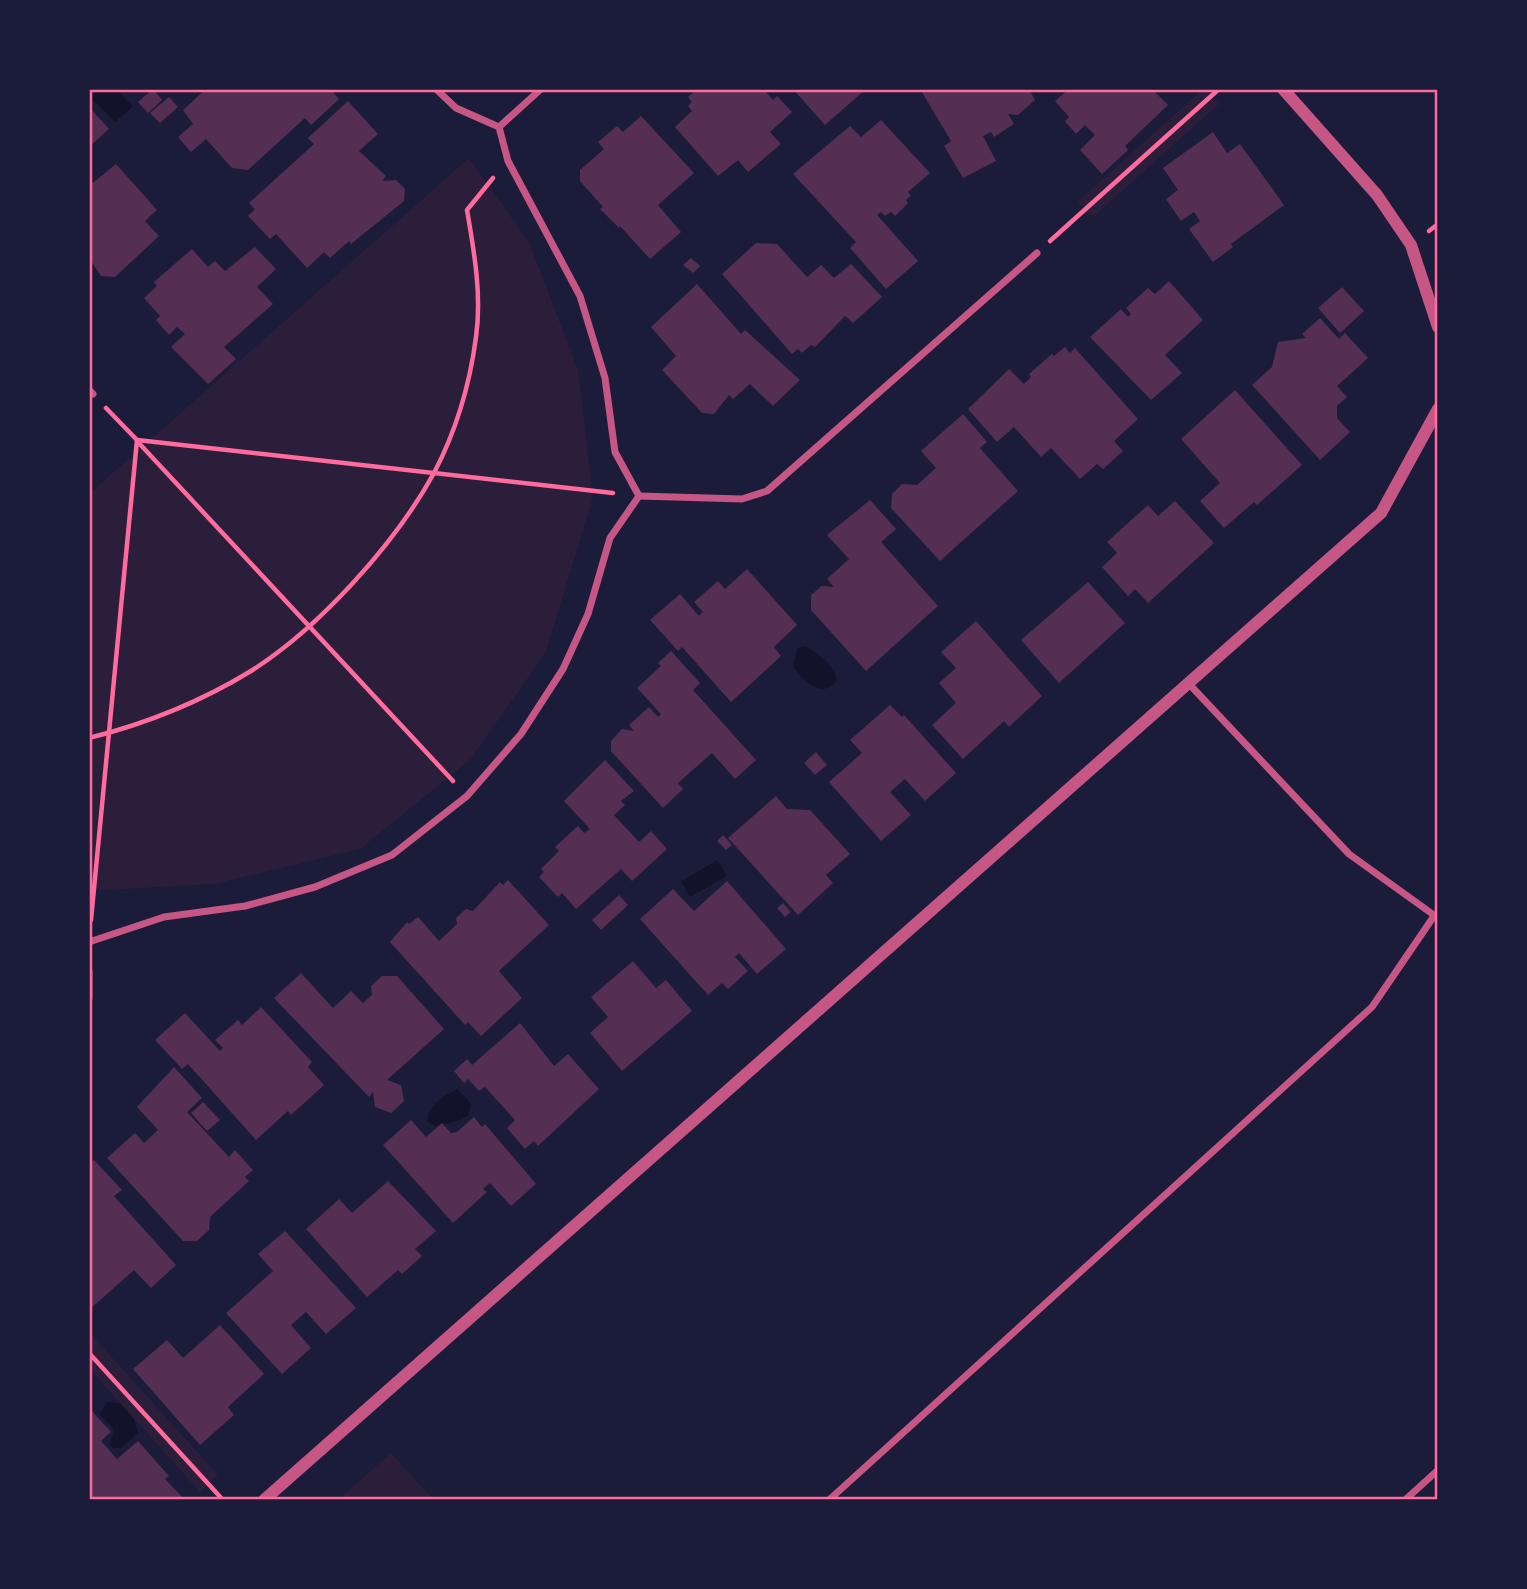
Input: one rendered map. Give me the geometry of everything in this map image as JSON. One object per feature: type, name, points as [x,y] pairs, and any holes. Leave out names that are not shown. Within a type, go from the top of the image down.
[{"type":"street","points":[[436,89],[456,108],[499,127]]},
{"type":"street","points":[[499,127],[541,89]]},
{"type":"street","points":[[1283,89],[1377,195],[1411,245],[1438,327]]},
{"type":"street","points":[[499,127],[508,161],[580,296],[605,378],[615,452],[639,496]]},
{"type":"street","points":[[639,496],[741,499],[767,491],[1037,253]]},
{"type":"street","points":[[264,1500],[1381,513],[1438,409]]},
{"type":"street","points":[[89,942],[164,917],[245,906],[315,887],[392,855],[467,796],[522,734],[563,669],[588,614],[610,538],[639,496]]},
{"type":"street","points":[[829,1500],[1372,1007],[1436,917],[1349,854],[1189,685]]},
{"type":"street","points":[[89,972],[89,998]]},
{"type":"street","points":[[1405,1500],[1438,1471]]},
{"type":"path","points":[[1037,253],[1219,89]]},
{"type":"path","points":[[89,738],[110,733],[181,706],[251,670],[310,625],[389,539],[433,473],[464,399],[477,334],[476,269],[467,210],[508,161]]},
{"type":"path","points":[[91,392],[467,796]]},
{"type":"path","points":[[137,440],[639,496]]},
{"type":"path","points":[[89,928],[94,911],[137,440]]},
{"type":"path","points":[[89,1353],[223,1500]]},
{"type":"shaded area","points":[[89,89],[116,89],[133,106],[115,122],[89,96]]},
{"type":"shaded area","points":[[1203,89],[1219,104],[1093,217],[1078,201]]},
{"type":"shaded area","points":[[469,158],[529,242],[578,370],[593,497],[546,652],[470,760],[360,849],[215,884],[89,891],[89,494]]},
{"type":"shaded area","points":[[805,646],[829,664],[837,680],[832,686],[814,686],[793,667],[797,649]]},
{"type":"shaded area","points":[[717,860],[727,876],[690,897],[681,882]]},
{"type":"shaded area","points":[[458,1089],[471,1104],[469,1114],[461,1120],[435,1126],[428,1122],[433,1106]]},
{"type":"shaded area","points":[[89,1332],[218,1475],[200,1492],[89,1368]]},
{"type":"shaded area","points":[[106,1402],[120,1403],[134,1419],[138,1433],[121,1448],[113,1448],[110,1445],[114,1430],[100,1414]]},
{"type":"shaded area","points":[[391,1453],[434,1500],[338,1500]]},
{"type":"building","points":[[153,89],[162,100],[148,113],[138,102]]},
{"type":"building","points":[[206,89],[330,89],[339,99],[311,125],[305,118],[248,170],[232,168],[206,139],[191,152],[178,137],[193,124],[183,110]]},
{"type":"building","points":[[697,89],[763,89],[773,100],[777,96],[792,112],[770,132],[781,144],[748,172],[738,160],[718,176],[675,127],[692,111],[688,106],[692,102],[688,97]]},
{"type":"building","points":[[793,89],[866,89],[825,125]]},
{"type":"building","points":[[920,89],[1029,89],[1035,100],[1018,115],[1008,114],[1014,124],[994,137],[991,132],[983,136],[996,161],[963,178],[944,146],[951,141]]},
{"type":"building","points":[[1069,89],[1159,89],[1155,92],[1168,105],[1125,146],[1128,150],[1102,174],[1080,150],[1095,135],[1085,125],[1076,134],[1065,121],[1069,117],[1055,101]]},
{"type":"building","points":[[169,97],[178,107],[160,123],[150,113]]},
{"type":"building","points":[[348,101],[378,134],[359,151],[386,176],[382,181],[396,180],[405,189],[404,201],[351,244],[349,241],[330,258],[324,252],[307,268],[276,234],[270,239],[248,216],[255,209],[249,203],[314,144],[308,138]]},
{"type":"building","points":[[89,107],[109,129],[89,147]]},
{"type":"building","points":[[641,116],[694,173],[658,205],[681,232],[650,259],[620,226],[619,228],[600,209],[603,207],[580,181],[580,170],[604,149],[598,142],[617,126],[623,132]]},
{"type":"building","points":[[881,120],[930,173],[908,192],[911,196],[906,200],[908,203],[895,216],[891,212],[885,216],[881,212],[877,215],[918,261],[886,289],[850,248],[856,242],[793,174],[850,126],[861,137]]},
{"type":"building","points":[[1213,132],[1227,153],[1240,144],[1284,205],[1231,244],[1233,247],[1213,262],[1189,229],[1200,221],[1194,212],[1181,221],[1166,199],[1178,190],[1163,168]]},
{"type":"building","points":[[116,164],[157,210],[145,221],[159,236],[115,277],[101,276],[89,258],[89,186]]},
{"type":"building","points":[[756,243],[777,244],[807,277],[821,265],[834,278],[851,264],[882,297],[853,323],[845,316],[815,347],[811,345],[802,353],[798,349],[792,354],[722,274]]},
{"type":"building","points":[[255,247],[276,269],[257,287],[273,304],[224,347],[236,359],[208,384],[171,347],[185,334],[177,327],[169,335],[156,320],[160,316],[144,298],[157,286],[154,282],[192,249],[208,267],[215,261],[225,271]]},
{"type":"building","points":[[691,258],[700,266],[693,273],[683,265]]},
{"type":"building","points":[[1169,281],[1203,320],[1165,355],[1182,373],[1151,400],[1090,337],[1121,309],[1128,317],[1131,314],[1126,308],[1148,288],[1155,294]]},
{"type":"building","points":[[697,284],[741,334],[745,330],[800,380],[773,406],[750,384],[733,399],[729,395],[714,414],[702,413],[662,370],[676,356],[651,327]]},
{"type":"building","points":[[1342,287],[1364,311],[1340,333],[1318,308]]},
{"type":"building","points":[[1320,318],[1339,339],[1345,333],[1368,358],[1337,386],[1347,397],[1337,406],[1337,418],[1350,432],[1320,460],[1252,385],[1272,367],[1278,342],[1306,338],[1302,334]]},
{"type":"building","points":[[1065,347],[1070,353],[1075,348],[1138,419],[1114,441],[1123,451],[1103,469],[1097,464],[1080,479],[1051,448],[1041,457],[1014,427],[997,442],[968,409],[1009,369],[1024,384],[1031,377],[1029,374],[1052,354],[1054,356]]},
{"type":"building","points":[[1235,390],[1302,465],[1257,505],[1254,502],[1224,528],[1200,501],[1220,483],[1181,439]]},
{"type":"building","points":[[963,414],[987,442],[980,448],[1018,491],[940,561],[891,508],[892,494],[902,484],[917,485],[936,468],[921,451]]},
{"type":"building","points":[[870,500],[896,529],[881,542],[938,606],[866,671],[811,610],[811,595],[822,586],[834,587],[827,579],[849,559],[827,535]]},
{"type":"building","points":[[1175,501],[1214,543],[1148,603],[1135,589],[1128,596],[1102,567],[1117,553],[1107,542],[1148,505],[1158,516]]},
{"type":"building","points":[[747,569],[797,625],[774,647],[781,656],[731,702],[682,647],[678,651],[650,620],[680,594],[699,616],[703,612],[694,602],[718,581],[725,589]]},
{"type":"building","points":[[1088,582],[1125,623],[1059,683],[1021,640]]},
{"type":"building","points":[[976,621],[1042,696],[1009,727],[1004,721],[963,759],[932,725],[956,703],[939,683],[956,668],[941,652]]},
{"type":"building","points":[[671,651],[700,683],[693,690],[756,760],[735,779],[712,753],[678,783],[683,789],[663,808],[611,751],[611,741],[622,729],[634,731],[629,725],[649,707],[658,717],[661,714],[637,688],[661,666],[658,663]]},
{"type":"building","points":[[890,705],[902,717],[904,715],[956,773],[925,801],[905,779],[890,792],[911,815],[881,841],[829,782],[862,753],[850,740]]},
{"type":"building","points":[[816,752],[827,765],[815,775],[804,763]]},
{"type":"building","points":[[605,760],[634,791],[621,801],[625,805],[614,815],[639,842],[651,831],[667,849],[632,881],[621,869],[576,909],[562,893],[558,897],[539,877],[544,872],[541,869],[559,851],[555,847],[578,826],[584,833],[590,829],[564,801]]},
{"type":"building","points":[[776,796],[787,809],[810,810],[850,854],[826,875],[833,883],[798,915],[728,838]]},
{"type":"building","points":[[723,835],[732,845],[726,850],[717,841]]},
{"type":"building","points":[[508,880],[549,925],[499,971],[522,998],[481,1036],[468,1022],[465,1025],[390,942],[407,922],[409,924],[418,917],[439,941],[457,924],[456,918],[466,909],[473,911],[500,882],[503,885]]},
{"type":"building","points":[[727,881],[786,949],[757,974],[739,953],[735,957],[748,971],[728,989],[722,983],[708,995],[640,919],[673,889],[694,911]]},
{"type":"building","points":[[619,895],[628,905],[601,930],[592,920]]},
{"type":"building","points":[[783,903],[791,912],[785,917],[777,908]]},
{"type":"building","points":[[633,961],[656,988],[666,980],[692,1011],[622,1071],[590,1033],[608,1017],[591,997]]},
{"type":"building","points":[[301,973],[333,1008],[351,991],[363,1003],[372,995],[371,986],[382,976],[397,976],[444,1029],[387,1080],[401,1085],[404,1101],[391,1113],[375,1107],[373,1092],[369,1097],[274,998]]},
{"type":"building","points":[[261,1007],[312,1062],[308,1067],[324,1085],[291,1115],[288,1111],[256,1140],[188,1064],[182,1069],[155,1040],[185,1013],[220,1051],[223,1048],[215,1040],[238,1020],[242,1025]]},
{"type":"building","points":[[520,1023],[554,1066],[568,1054],[599,1089],[538,1146],[534,1141],[525,1149],[507,1128],[515,1120],[485,1087],[479,1091],[468,1079],[464,1083],[454,1071],[467,1059],[472,1065]]},
{"type":"building","points":[[174,1067],[202,1098],[187,1112],[229,1157],[235,1150],[253,1170],[245,1177],[249,1181],[210,1217],[209,1230],[197,1241],[183,1241],[107,1158],[135,1133],[144,1143],[158,1130],[137,1107]]},
{"type":"building","points":[[203,1102],[220,1120],[207,1131],[191,1113]]},
{"type":"building","points":[[474,1117],[482,1127],[485,1124],[536,1184],[511,1206],[490,1183],[483,1189],[487,1192],[453,1223],[383,1145],[411,1120],[426,1137],[442,1123],[451,1133],[457,1132]]},
{"type":"building","points":[[94,1160],[122,1190],[114,1196],[176,1265],[151,1288],[134,1270],[89,1310],[89,1164]]},
{"type":"building","points":[[388,1181],[436,1231],[415,1249],[422,1256],[402,1274],[398,1270],[367,1297],[306,1229],[339,1199],[352,1213]]},
{"type":"building","points":[[285,1231],[356,1308],[326,1334],[306,1312],[291,1325],[311,1348],[282,1374],[226,1313],[273,1271],[258,1254]]},
{"type":"building","points":[[220,1325],[264,1374],[228,1407],[234,1415],[200,1445],[133,1369],[167,1340],[183,1358]]},
{"type":"building","points":[[89,1408],[111,1432],[101,1441],[117,1459],[138,1441],[169,1476],[165,1479],[185,1500],[89,1500]]}]
